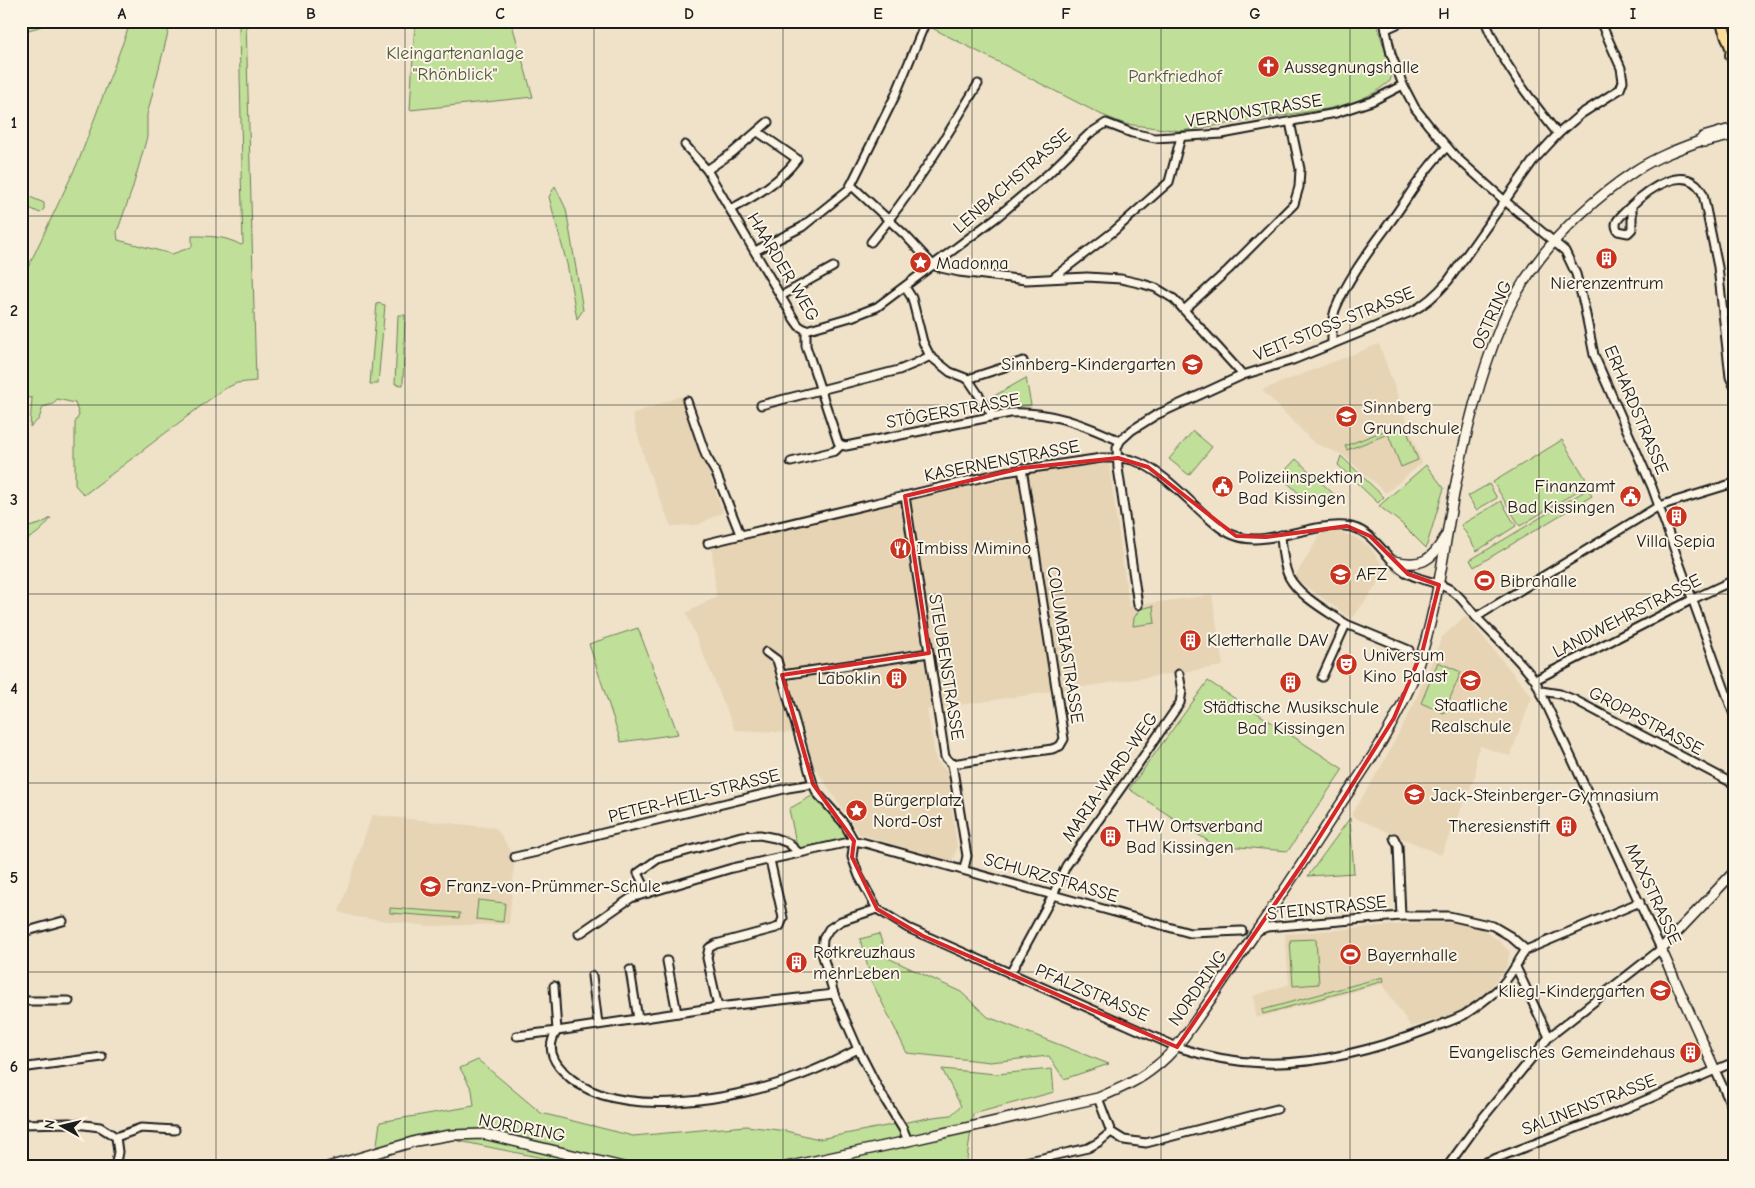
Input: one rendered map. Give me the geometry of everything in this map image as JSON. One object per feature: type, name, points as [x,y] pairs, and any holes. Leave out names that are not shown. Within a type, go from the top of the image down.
[{"type":"main road","points":[[1721,21],[1732,46],[1731,54],[1734,61]]},
{"type":"main road","name":"OSTRING","points":[[1439,585],[1461,456],[1479,389],[1499,330],[1513,300],[1535,265],[1554,240],[1596,200],[1637,169],[1700,141],[1703,137],[1734,128]]},
{"type":"main road","name":"OSTRING","points":[[1700,141],[1705,142],[1734,136]]},
{"type":"main road","points":[[1393,561],[1405,564],[1424,562],[1437,552],[1449,530]]},
{"type":"main road","name":"NORDRING","points":[[786,1167],[1098,1098],[1141,1078],[1158,1066],[1177,1047],[1257,931],[1384,738],[1406,697],[1423,649],[1439,585]]},
{"type":"main road","points":[[1661,949],[1734,872]]},
{"type":"main road","name":"MAXSTRASSE","points":[[1661,949],[1715,1070]]},
{"type":"main road","name":"NORDRING","points":[[328,1167],[416,1142],[451,1135],[484,1134],[623,1167]]},
{"type":"street","points":[[755,251],[802,227],[849,189],[895,96],[926,21]]},
{"type":"street","name":"ERHARDSTRASSE","points":[[1384,21],[1391,54],[1403,85],[1415,108],[1447,147],[1505,201],[1565,251],[1576,274],[1594,355],[1659,506],[1734,715]]},
{"type":"street","points":[[1386,29],[1404,21]]},
{"type":"street","points":[[1485,21],[1492,40],[1523,90],[1558,134]]},
{"type":"street","name":"VEIT-STOSS-STRASSE","points":[[1243,375],[1293,360],[1412,312],[1438,294],[1533,161],[1558,134],[1592,106],[1620,88],[1623,81],[1621,68],[1600,21]]},
{"type":"street","points":[[871,242],[938,151],[978,84]]},
{"type":"street","name":"VERNONSTRASSE","points":[[1106,123],[1132,133],[1155,138],[1222,134],[1345,110],[1372,101],[1403,85]]},
{"type":"street","points":[[707,170],[732,153],[768,122]]},
{"type":"street","points":[[1184,310],[1228,270],[1294,204],[1300,187],[1300,169],[1290,122]]},
{"type":"street","name":"LENBACHSTRASSE","points":[[806,330],[851,317],[877,307],[997,217],[1048,174],[1089,134],[1106,123]]},
{"type":"street","points":[[731,209],[758,194],[791,168],[797,159],[758,132]]},
{"type":"street","points":[[1052,278],[1114,231],[1169,182],[1181,137]]},
{"type":"street","name":"HAARDER WEG","points":[[685,145],[707,170],[799,326],[806,330],[806,346],[838,442],[841,445]]},
{"type":"street","points":[[1332,344],[1331,325],[1334,312],[1349,280],[1423,176],[1447,147]]},
{"type":"street","points":[[1632,205],[1649,190],[1672,181],[1690,179],[1696,182],[1704,194],[1718,267],[1730,377],[1734,386]]},
{"type":"street","points":[[851,185],[933,265],[948,270],[1026,280],[1087,277],[1121,279],[1143,284],[1170,296],[1243,375],[1156,415],[1132,430],[1120,441],[1117,448],[1119,476],[1138,605]]},
{"type":"street","points":[[781,296],[833,266]]},
{"type":"street","points":[[905,287],[912,298],[923,342],[930,356],[950,372],[968,379],[994,416]]},
{"type":"street","points":[[761,405],[899,370],[916,364],[930,356]]},
{"type":"street","points":[[968,379],[1023,361]]},
{"type":"street","points":[[687,401],[706,456],[716,473],[740,534]]},
{"type":"street","name":"STÖGERSTRASSE","points":[[791,462],[836,451],[841,445],[846,446],[1010,413],[1044,414],[1060,417],[1120,441]]},
{"type":"street","name":"KASERNENSTRASSE","points":[[708,543],[1022,468],[1102,458],[1118,458],[1133,460],[1148,467],[1221,529],[1236,536],[1248,539],[1330,525],[1347,526],[1363,531],[1408,574],[1425,582],[1439,585],[1456,594],[1476,617]]},
{"type":"street","name":"COLUMBIASTRASSE","points":[[952,764],[1052,749],[1060,746],[1064,739],[1022,468]]},
{"type":"street","points":[[1476,617],[1659,506],[1734,483]]},
{"type":"street","name":"STEUBENSTRASSE","points":[[905,496],[945,757],[952,764],[967,856],[964,869]]},
{"type":"street","points":[[1281,534],[1288,576],[1297,588],[1346,624],[1409,650]]},
{"type":"street","name":"LANDWEHRSTRASSE","points":[[1535,680],[1734,580]]},
{"type":"street","name":"MAXSTRASSE","points":[[1476,617],[1535,680],[1661,949]]},
{"type":"street","points":[[1322,677],[1346,624]]},
{"type":"street","points":[[579,934],[631,898],[732,868],[854,841],[844,823],[817,793],[777,660],[766,652]]},
{"type":"street","points":[[782,675],[929,653]]},
{"type":"street","name":"MARIA-WARD-WEG","points":[[1010,974],[1053,895],[1066,866],[1180,704],[1182,691],[1179,674]]},
{"type":"street","name":"GROPPSTRASSE","points":[[1541,691],[1560,694],[1575,700],[1734,784]]},
{"type":"street","name":"PETER-HEIL-STRASSE","points":[[515,857],[537,852],[554,845],[788,788],[813,784]]},
{"type":"street","points":[[648,893],[638,873],[658,859],[740,836],[760,835],[775,838],[788,844],[798,852]]},
{"type":"street","name":"STEINSTRASSE","points":[[1394,838],[1398,846],[1401,916]]},
{"type":"street","name":"SCHURZSTRASSE","points":[[854,841],[964,869],[1190,933],[1242,931]]},
{"type":"street","name":"PFALZSTRASSE","points":[[854,841],[852,857],[859,876],[877,909],[908,928],[1177,1047],[1234,1060],[1264,1063],[1303,1061],[1340,1055],[1408,1037],[1463,1016],[1498,990],[1516,967],[1526,950]]},
{"type":"street","points":[[718,1007],[708,958],[709,948],[716,944],[776,928],[782,923],[782,913],[770,860]]},
{"type":"street","points":[[1526,950],[1640,902]]},
{"type":"street","points":[[877,909],[841,922],[829,929],[823,939],[822,953],[834,994],[858,1049],[908,1141]]},
{"type":"street","name":"STEINSTRASSE","points":[[1257,931],[1267,927],[1401,916],[1449,916],[1493,926],[1510,936],[1526,950]]},
{"type":"street","points":[[21,931],[63,921]]},
{"type":"street","points":[[1447,1167],[1481,1120],[1549,1038],[1661,949]]},
{"type":"street","points":[[667,961],[677,1013]]},
{"type":"street","points":[[1516,967],[1549,1038]]},
{"type":"street","points":[[630,970],[638,1019]]},
{"type":"street","points":[[592,976],[598,1024]]},
{"type":"street","points":[[554,986],[557,1031],[551,1039],[550,1048],[554,1059],[563,1072],[588,1090],[621,1100],[644,1102],[676,1101],[715,1097],[753,1090],[799,1076],[858,1049]]},
{"type":"street","points":[[517,1036],[718,1007],[834,994]]},
{"type":"street","points":[[21,1001],[69,1001]]},
{"type":"street","points":[[21,1068],[102,1057]]},
{"type":"street","name":"SALINENSTRASSE","points":[[1473,1167],[1618,1112],[1734,1062]]},
{"type":"street","name":"MAXSTRASSE","points":[[1715,1070],[1734,1111]]},
{"type":"street","points":[[1098,1098],[1111,1132],[1124,1140],[1146,1143],[1278,1109]]},
{"type":"street","points":[[21,1124],[69,1123],[100,1127],[116,1137]]},
{"type":"street","points":[[116,1137],[141,1128],[176,1130]]},
{"type":"street","points":[[1012,1167],[1020,1163],[1088,1148],[1111,1132]]},
{"type":"street","points":[[115,1167],[118,1152],[116,1137]]},
{"type":"highlighted area","points":[[1118,458],[1148,467],[1236,536],[1266,537],[1347,526],[1370,536],[1408,574],[1439,585],[1423,649],[1394,718],[1305,860],[1177,1047],[923,936],[877,909],[852,857],[854,841],[813,784],[782,675],[929,653],[905,496],[1022,468]]},
{"type":"shaded area","name":"Sinnberg Grundschule","points":[[1379,344],[1422,463],[1386,493],[1343,455],[1314,443],[1262,390]]},
{"type":"shaded area","points":[[681,396],[723,512],[698,525],[671,526],[647,467],[632,414]]},
{"type":"shaded area","points":[[1109,464],[1129,606],[1212,595],[1223,666],[927,710],[936,760],[947,771],[957,848],[952,862],[859,834],[792,733],[735,730],[686,613],[716,597],[712,547],[1051,469]]},
{"type":"shaded area","name":"AFZ","points":[[1323,530],[1353,536],[1369,546],[1387,571],[1352,619],[1294,578]]},
{"type":"shaded area","points":[[1466,616],[1532,697],[1510,756],[1480,746],[1476,755],[1476,774],[1441,855],[1351,816],[1383,763],[1414,704],[1442,637]]},
{"type":"shaded area","name":"Franz-von-Prümmer-Schule","points":[[372,815],[496,828],[515,857],[509,924],[428,926],[356,917],[339,912]]},
{"type":"shaded area","points":[[1419,923],[1457,923],[1481,928],[1510,952],[1506,968],[1490,988],[1460,1012],[1411,1027],[1382,984],[1256,1018],[1254,996],[1289,984],[1285,934]]},
{"type":"green space","points":[[21,21],[51,21],[39,27],[21,32]]},
{"type":"green space","points":[[131,21],[171,21],[147,115],[147,137],[132,190],[117,232],[118,240],[172,254],[192,247],[192,236],[217,237],[243,244],[239,28],[240,21],[246,21],[256,381],[237,383],[222,390],[84,495],[75,485],[75,423],[79,415],[75,403],[57,399],[53,404],[43,407],[39,419],[30,427],[32,398],[23,397],[21,421],[21,282],[79,160]]},
{"type":"green space","name":"Kleingartenanlage \"Rhönblick\"","points":[[415,21],[511,21],[533,97],[410,110]]},
{"type":"green space","name":"Parkfriedhof","points":[[930,21],[1376,21],[1392,74],[1390,81],[1374,93],[1352,103],[1327,109],[1181,131],[1125,124],[1102,115],[928,26]]},
{"type":"green space","points":[[555,186],[566,209],[583,310],[577,319],[567,264],[549,197]]},
{"type":"green space","points":[[21,193],[44,203],[44,209],[40,213],[21,204]]},
{"type":"green space","points":[[377,303],[385,305],[378,384],[370,384]]},
{"type":"green space","points":[[398,315],[405,315],[403,385],[395,384]]},
{"type":"green space","points":[[1026,378],[1031,405],[999,409],[994,396]]},
{"type":"green space","points":[[1404,423],[1418,460],[1401,467],[1388,434],[1347,450],[1345,446]]},
{"type":"green space","points":[[1193,431],[1212,447],[1189,475],[1169,459]]},
{"type":"green space","points":[[1562,440],[1589,484],[1520,526],[1493,482]]},
{"type":"green space","points":[[1341,456],[1384,497],[1378,503],[1338,465]]},
{"type":"green space","points":[[1296,459],[1340,500],[1335,505],[1328,498],[1322,505],[1307,492],[1303,497],[1280,476]]},
{"type":"green space","points":[[1426,465],[1444,488],[1426,548],[1401,523],[1379,506]]},
{"type":"green space","points":[[1489,484],[1497,498],[1476,510],[1468,496]]},
{"type":"green space","points":[[1588,489],[1592,496],[1474,567],[1470,560]]},
{"type":"green space","points":[[1501,501],[1516,526],[1477,551],[1461,525]]},
{"type":"green space","points":[[51,518],[38,532],[30,538],[21,541],[21,529],[40,524]]},
{"type":"green space","points":[[1153,606],[1155,623],[1133,626],[1134,618],[1140,609]]},
{"type":"green space","points":[[638,628],[678,734],[621,742],[589,644]]},
{"type":"green space","points":[[1438,662],[1461,672],[1444,713],[1421,703]]},
{"type":"green space","points":[[1208,681],[1343,769],[1288,851],[1214,845],[1129,789]]},
{"type":"green space","points":[[817,793],[854,841],[798,852],[789,809]]},
{"type":"green space","points":[[1350,818],[1354,873],[1308,876]]},
{"type":"green space","points":[[478,900],[505,903],[503,922],[476,919]]},
{"type":"green space","points":[[390,908],[460,913],[459,918],[390,913]]},
{"type":"green space","points":[[879,934],[888,958],[961,992],[988,1017],[1109,1064],[1064,1079],[1049,1056],[990,1062],[907,1053],[872,982],[860,939]]},
{"type":"green space","points":[[1316,939],[1319,984],[1293,986],[1290,940]]},
{"type":"green space","points":[[1383,977],[1384,981],[1263,1014],[1262,1010]]},
{"type":"green space","points":[[478,1060],[541,1113],[633,1136],[746,1126],[786,1131],[819,1139],[951,1115],[961,1106],[942,1069],[996,1074],[1052,1069],[1054,1092],[973,1114],[966,1167],[587,1167],[454,1140],[376,1152],[380,1122],[474,1106],[472,1090],[460,1068]]},
{"type":"place","name":"Aussegnungshalle","points":[[1268,67]]},
{"type":"place","name":"Nierenzentrum","points":[[1607,258]]},
{"type":"place","name":"Madonna","points":[[920,263]]},
{"type":"place","name":"Sinnberg-Kindergarten","points":[[1192,364]]},
{"type":"place","name":"Sinnberg Grundschule","points":[[1347,417]]},
{"type":"place","name":"Polizeiinspektion Bad Kissingen","points":[[1222,487]]},
{"type":"place","name":"Finanzamt Bad Kissingen","points":[[1631,496]]},
{"type":"place","name":"Villa Sepia","points":[[1676,516]]},
{"type":"place","name":"Imbiss Mimino","points":[[901,548]]},
{"type":"place","name":"AFZ","points":[[1340,574]]},
{"type":"place","name":"Bibrahalle","points":[[1484,581]]},
{"type":"place","name":"Kletterhalle DAV","points":[[1191,640]]},
{"type":"place","name":"Universum Kino Palast","points":[[1347,665]]},
{"type":"place","name":"Laboklin","points":[[897,678]]},
{"type":"place","name":"Staatliche Realschule","points":[[1471,680]]},
{"type":"place","name":"Städtische Musikschule Bad Kissingen","points":[[1291,682]]},
{"type":"place","name":"Jack-Steinberger-Gymnasium","points":[[1415,795]]},
{"type":"place","name":"Bürgerplatz Nord-Ost","points":[[857,810]]},
{"type":"place","name":"Theresienstift","points":[[1566,826]]},
{"type":"place","name":"THW Ortsverband Bad Kissingen","points":[[1110,836]]},
{"type":"place","name":"Franz-von-Prümmer-Schule","points":[[430,886]]},
{"type":"place","name":"Bayernhalle","points":[[1351,955]]},
{"type":"place","name":"Rotkreuzhaus mehrLeben","points":[[797,962]]},
{"type":"place","name":"Kliegl-Kindergarten","points":[[1661,991]]},
{"type":"place","name":"Evangelisches Gemeindehaus","points":[[1691,1052]]}]
